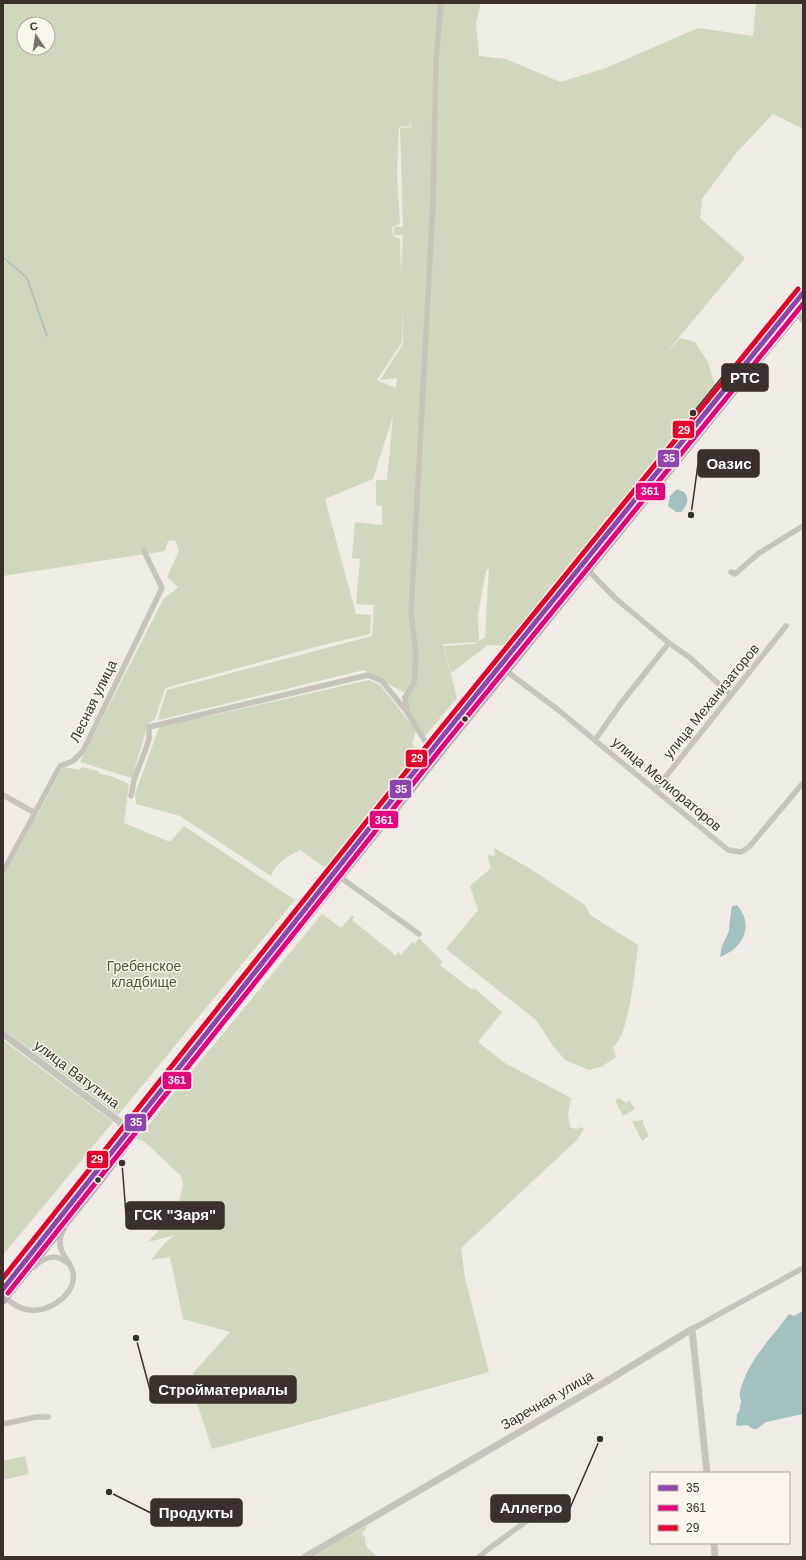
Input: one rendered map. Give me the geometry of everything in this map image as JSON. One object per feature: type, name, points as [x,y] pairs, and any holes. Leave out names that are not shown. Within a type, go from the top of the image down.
[{"type":"main road","points":[[3,1300],[4,1291],[134,1123],[433,748],[803,293]]},
{"type":"main road","points":[[4,1291],[75,1210],[163,1096],[757,361],[799,317],[803,305]]},
{"type":"street","points":[[407,712],[405,697],[414,683],[416,655],[411,613],[433,203],[436,60],[441,3]]},
{"type":"street","points":[[731,572],[735,574],[759,552],[803,526]]},
{"type":"street","name":"Лесная улица","points":[[3,872],[60,766],[73,761],[82,751],[162,588],[144,550]]},
{"type":"street","points":[[588,570],[615,598],[669,643],[689,657],[731,695]]},
{"type":"street","name":"улица Механизаторов","points":[[655,790],[786,626]]},
{"type":"street","points":[[595,740],[622,702],[669,643]]},
{"type":"street","name":"улица Мелиораторов","points":[[506,671],[595,740],[728,850],[741,852],[749,847],[803,783]]},
{"type":"street","points":[[131,796],[134,780],[145,752],[149,726],[368,675],[382,681],[407,712],[425,741],[433,748]]},
{"type":"street","points":[[3,795],[35,813]]},
{"type":"street","points":[[340,877],[419,934]]},
{"type":"street","name":"улица Ватутина","points":[[3,1034],[120,1122],[123,1132],[121,1141]]},
{"type":"street","points":[[120,1122],[134,1123]]},
{"type":"street","points":[[70,1265],[61,1258],[55,1257],[43,1260],[4,1291],[19,1307],[30,1310],[51,1306],[67,1293],[73,1281],[73,1276],[70,1265],[62,1253],[60,1243],[63,1230],[75,1210]]},
{"type":"street","name":"Заречная улица","points":[[305,1557],[602,1384],[692,1329],[803,1268]]},
{"type":"street","points":[[692,1329],[706,1472]]},
{"type":"street","points":[[3,1424],[36,1417],[48,1417]]},
{"type":"street","points":[[479,1557],[535,1515]]},
{"type":"street","points":[[714,1544],[715,1557]]},
{"type":"green space","points":[[3,3],[481,3],[476,23],[479,56],[506,59],[560,82],[606,68],[698,28],[753,36],[756,3],[803,3],[803,129],[773,114],[737,152],[702,199],[700,218],[745,258],[665,354],[680,338],[695,342],[708,362],[715,385],[507,646],[488,645],[451,673],[444,646],[475,644],[478,642],[443,644],[457,698],[425,736],[408,711],[406,690],[403,692],[364,670],[159,720],[158,718],[167,690],[372,636],[374,605],[356,604],[360,559],[352,558],[355,522],[382,525],[382,506],[376,505],[376,480],[387,480],[393,416],[373,479],[325,499],[356,614],[371,615],[370,634],[331,643],[165,688],[155,719],[148,724],[132,778],[80,762],[164,598],[178,587],[167,577],[179,551],[175,540],[168,541],[165,551],[3,576]],"holes":[[[409,121],[412,127],[400,128],[403,227],[394,227],[394,235],[403,235],[401,272],[400,239],[393,236],[392,227],[400,224],[397,173],[399,127],[410,126]],[[402,306],[403,344],[380,380],[397,378],[396,388],[377,380],[402,342]],[[489,567],[485,637],[479,641],[478,614],[486,571]]]},
{"type":"green space","points":[[369,680],[380,685],[416,730],[412,744],[418,751],[327,869],[300,850],[279,863],[271,876],[180,816],[136,804],[135,794],[160,725],[191,718],[201,718]]},
{"type":"green space","name":"Гребенское кладбище","points":[[63,767],[79,770],[82,767],[98,771],[100,774],[111,776],[129,784],[124,823],[170,842],[184,826],[295,900],[118,1115],[3,1029],[3,878],[30,828],[30,825],[37,816]]},
{"type":"green space","points":[[494,848],[529,868],[585,905],[590,915],[638,945],[628,1015],[619,1040],[613,1047],[616,1057],[601,1067],[589,1070],[565,1060],[553,1046],[536,1020],[446,949],[478,910],[470,886],[491,868],[487,855],[495,856]]},
{"type":"green space","points":[[322,914],[341,928],[352,915],[354,917],[352,920],[393,953],[395,957],[398,952],[401,955],[412,942],[415,944],[419,938],[442,961],[440,965],[472,990],[474,988],[502,1012],[478,1042],[505,1063],[571,1098],[568,1114],[570,1127],[576,1129],[581,1127],[584,1129],[577,1140],[461,1248],[465,1278],[489,1372],[212,1449],[195,1397],[193,1373],[230,1332],[183,1319],[170,1257],[151,1260],[165,1243],[175,1235],[148,1242],[176,1212],[183,1186],[181,1176],[145,1142],[136,1139],[143,1130],[151,1134],[146,1129],[163,1106]]},
{"type":"green space","points":[[3,1040],[113,1122],[3,1255]]},
{"type":"green space","points":[[619,1098],[627,1103],[629,1100],[635,1109],[623,1116],[615,1100]]},
{"type":"green space","points":[[643,1120],[643,1124],[649,1136],[642,1141],[632,1121]]},
{"type":"green space","points":[[25,1456],[29,1474],[3,1480],[3,1461]]},
{"type":"green space","points":[[368,1525],[362,1534],[365,1537],[366,1546],[377,1557],[312,1557]]},
{"type":"water","points":[[677,489],[684,492],[687,497],[686,505],[681,512],[676,512],[668,506],[670,496]]},
{"type":"water","points":[[737,905],[745,921],[746,928],[744,936],[735,948],[720,957],[722,946],[729,931],[732,906]]},
{"type":"water","points":[[803,1311],[803,1414],[766,1422],[757,1429],[753,1429],[747,1425],[736,1425],[737,1414],[740,1410],[741,1403],[740,1392],[748,1370],[760,1351],[789,1314],[794,1316]]},
{"type":"waterway","points":[[3,257],[27,278],[47,336]]},
{"type":"transit line","name":"29","points":[[3,1278],[433,738],[798,289]]},
{"type":"transit line","name":"35","points":[[3,1289],[438,742],[803,293]]},
{"type":"transit line","name":"361","points":[[8,1293],[443,746],[803,304]]},
{"type":"place","name":"РТС","points":[[693,413]]},
{"type":"place","name":"Оазис","points":[[691,515]]},
{"type":"place","name":"ГСК \"Заря\"","points":[[122,1163]]},
{"type":"place","name":"Стройматериалы","points":[[136,1338]]},
{"type":"place","name":"Аллегро","points":[[600,1439]]},
{"type":"place","name":"Продукты","points":[[109,1492]]}]
